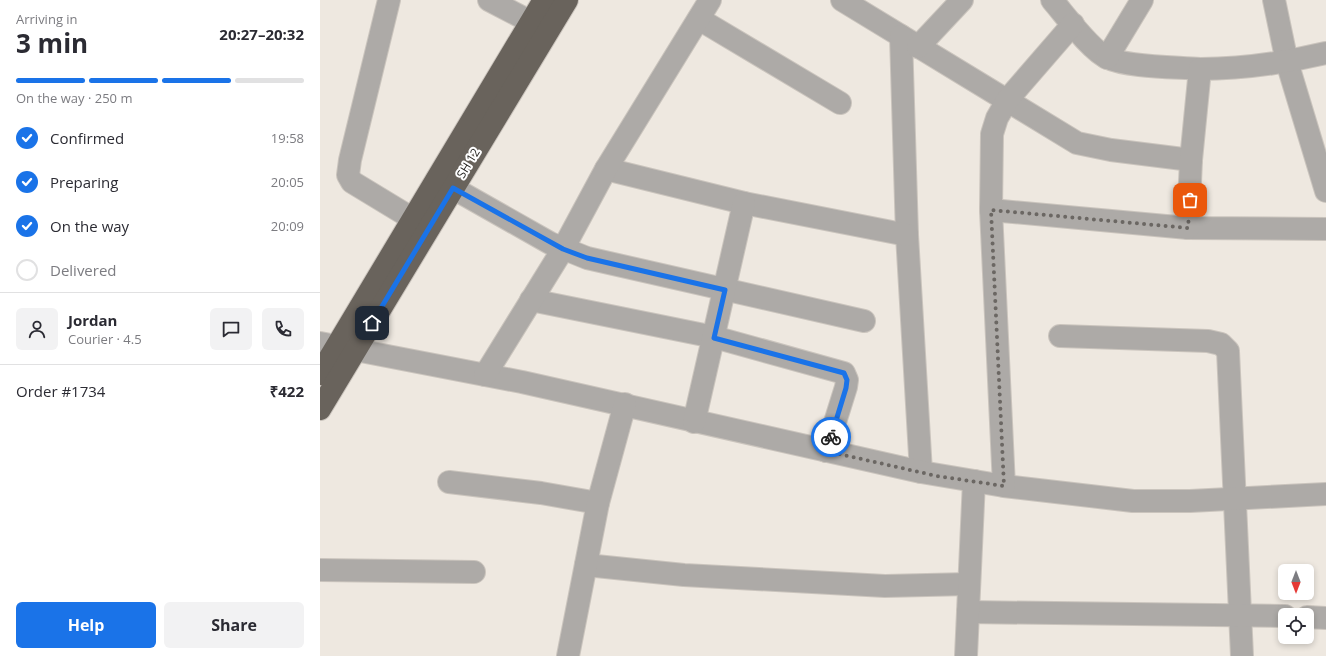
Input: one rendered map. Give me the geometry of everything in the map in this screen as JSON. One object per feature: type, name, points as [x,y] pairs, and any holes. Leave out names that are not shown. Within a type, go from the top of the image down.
[{"type":"highway","name":"SH 12","points":[[320,409],[338,346],[413,219],[445,183],[544,0]]},
{"type":"highway","name":"SH 12","points":[[320,374],[567,0]]},
{"type":"street","points":[[389,0],[350,160],[348,176],[352,182],[413,219]]},
{"type":"street","points":[[489,0],[531,22]]},
{"type":"street","points":[[485,375],[563,249],[606,169],[710,0]]},
{"type":"street","points":[[842,0],[910,42],[1008,99],[1077,143],[1110,150],[1191,160]]},
{"type":"street","points":[[910,42],[962,0]]},
{"type":"street","points":[[1052,0],[1095,49],[1107,58],[1120,62],[1200,69],[1238,68],[1287,62],[1326,53]]},
{"type":"street","points":[[1107,58],[1142,0]]},
{"type":"street","points":[[1274,0],[1287,62],[1326,191]]},
{"type":"street","points":[[699,19],[840,103]]},
{"type":"street","points":[[1004,486],[991,210],[992,134],[997,118],[1008,99],[1073,24]]},
{"type":"street","points":[[910,42],[907,235],[921,472]]},
{"type":"street","points":[[1188,228],[1191,160],[1200,69]]},
{"type":"street","points":[[606,169],[744,203],[907,235]]},
{"type":"street","points":[[445,183],[563,249],[587,258],[864,321]]},
{"type":"street","points":[[694,422],[744,203]]},
{"type":"street","points":[[991,210],[1188,228],[1326,229]]},
{"type":"street","points":[[531,300],[714,338],[844,373],[847,380],[846,388],[826,451]]},
{"type":"street","points":[[1060,336],[1208,340],[1221,344],[1228,351],[1242,656]]},
{"type":"street","points":[[338,346],[625,404],[694,422],[921,472],[1004,486],[1133,501],[1235,499],[1326,494]]},
{"type":"street","points":[[568,656],[598,503],[625,404]]},
{"type":"street","points":[[966,656],[968,584],[974,481]]},
{"type":"street","points":[[449,482],[541,493],[598,503]]},
{"type":"street","points":[[586,565],[684,575],[885,586],[968,584]]},
{"type":"street","points":[[320,570],[474,572]]},
{"type":"street","points":[[968,612],[1278,616]]},
{"type":"street","points":[[1314,617],[1326,618]]},
{"type":"way so far","points":[[831,437],[826,451],[937,476],[1004,486],[991,210],[1188,228],[1190,200]]},
{"type":"route","points":[[372,323],[453,188],[550,243],[587,258],[725,290],[714,338],[835,369],[844,373],[847,380],[846,388],[831,437]]}]
